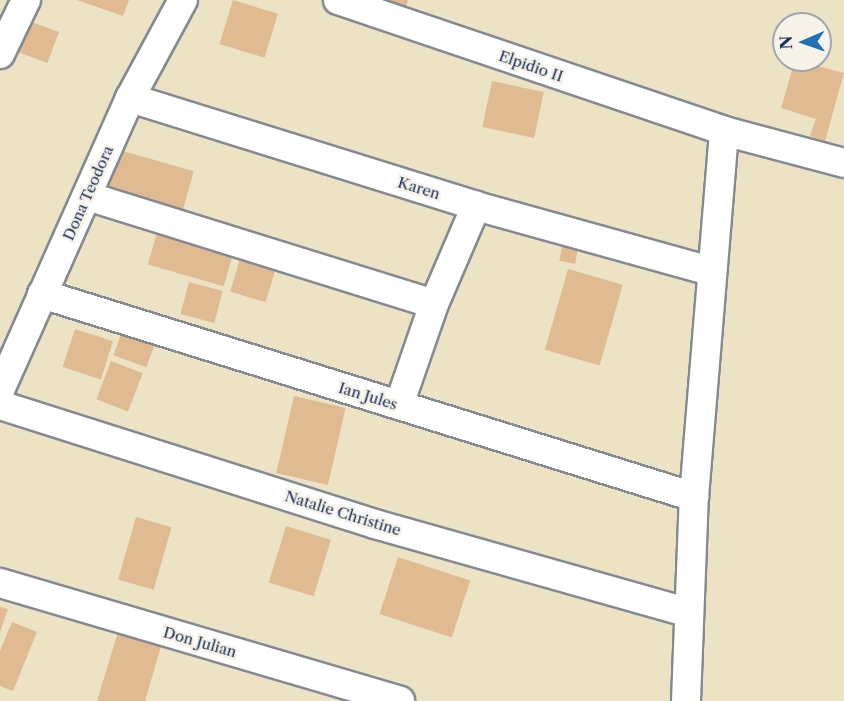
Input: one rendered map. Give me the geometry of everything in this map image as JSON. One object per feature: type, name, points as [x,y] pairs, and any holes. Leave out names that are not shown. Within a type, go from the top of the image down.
[{"type":"street","points":[[0,54],[26,0]]},
{"type":"street","name":"Dona Teodora","points":[[0,390],[130,98],[183,0]]},
{"type":"street","name":"Elpidio II","points":[[338,0],[724,131],[844,163]]},
{"type":"street","name":"Karen","points":[[130,98],[476,206],[711,271]]},
{"type":"street","points":[[686,701],[694,497],[724,131]]},
{"type":"street","points":[[87,196],[434,304]]},
{"type":"street","points":[[399,405],[434,304],[476,206]]},
{"type":"street","name":"Ian Jules","points":[[42,294],[694,497]]},
{"type":"street","name":"Natalie Christine","points":[[0,405],[375,524],[689,613]]},
{"type":"street","name":"Don Julian","points":[[0,583],[400,701]]},
{"type":"building","points":[[77,0],[129,0],[123,16]]},
{"type":"building","points":[[233,0],[278,14],[264,58],[220,44]]},
{"type":"building","points":[[385,0],[408,0],[406,7]]},
{"type":"building","points":[[26,20],[59,32],[48,63],[15,51]]},
{"type":"building","points":[[832,70],[844,73],[825,141],[810,136],[816,119],[781,108],[792,72],[832,72]]},
{"type":"building","points":[[492,81],[544,92],[534,138],[482,127]]},
{"type":"building","points":[[116,149],[194,171],[183,210],[105,187]]},
{"type":"building","points":[[158,229],[234,251],[224,286],[148,265]]},
{"type":"building","points":[[563,242],[579,245],[575,264],[559,261]]},
{"type":"building","points":[[240,259],[275,270],[265,302],[230,292]]},
{"type":"building","points":[[568,269],[623,285],[600,365],[545,350]]},
{"type":"building","points":[[189,282],[223,291],[214,323],[180,314]]},
{"type":"building","points":[[75,329],[113,341],[101,379],[63,367]]},
{"type":"building","points":[[123,329],[156,341],[146,367],[113,355]]},
{"type":"building","points":[[111,361],[143,373],[128,411],[96,399]]},
{"type":"building","points":[[294,396],[346,408],[328,485],[276,473]]},
{"type":"building","points":[[136,517],[172,527],[154,590],[118,579]]},
{"type":"building","points":[[286,526],[331,540],[314,596],[269,582]]},
{"type":"building","points":[[398,557],[470,580],[452,638],[379,614]]},
{"type":"building","points":[[0,607],[8,609],[0,632]]},
{"type":"building","points":[[12,622],[37,632],[13,691],[0,686],[0,651]]},
{"type":"building","points":[[118,632],[161,646],[145,701],[97,701]]}]
